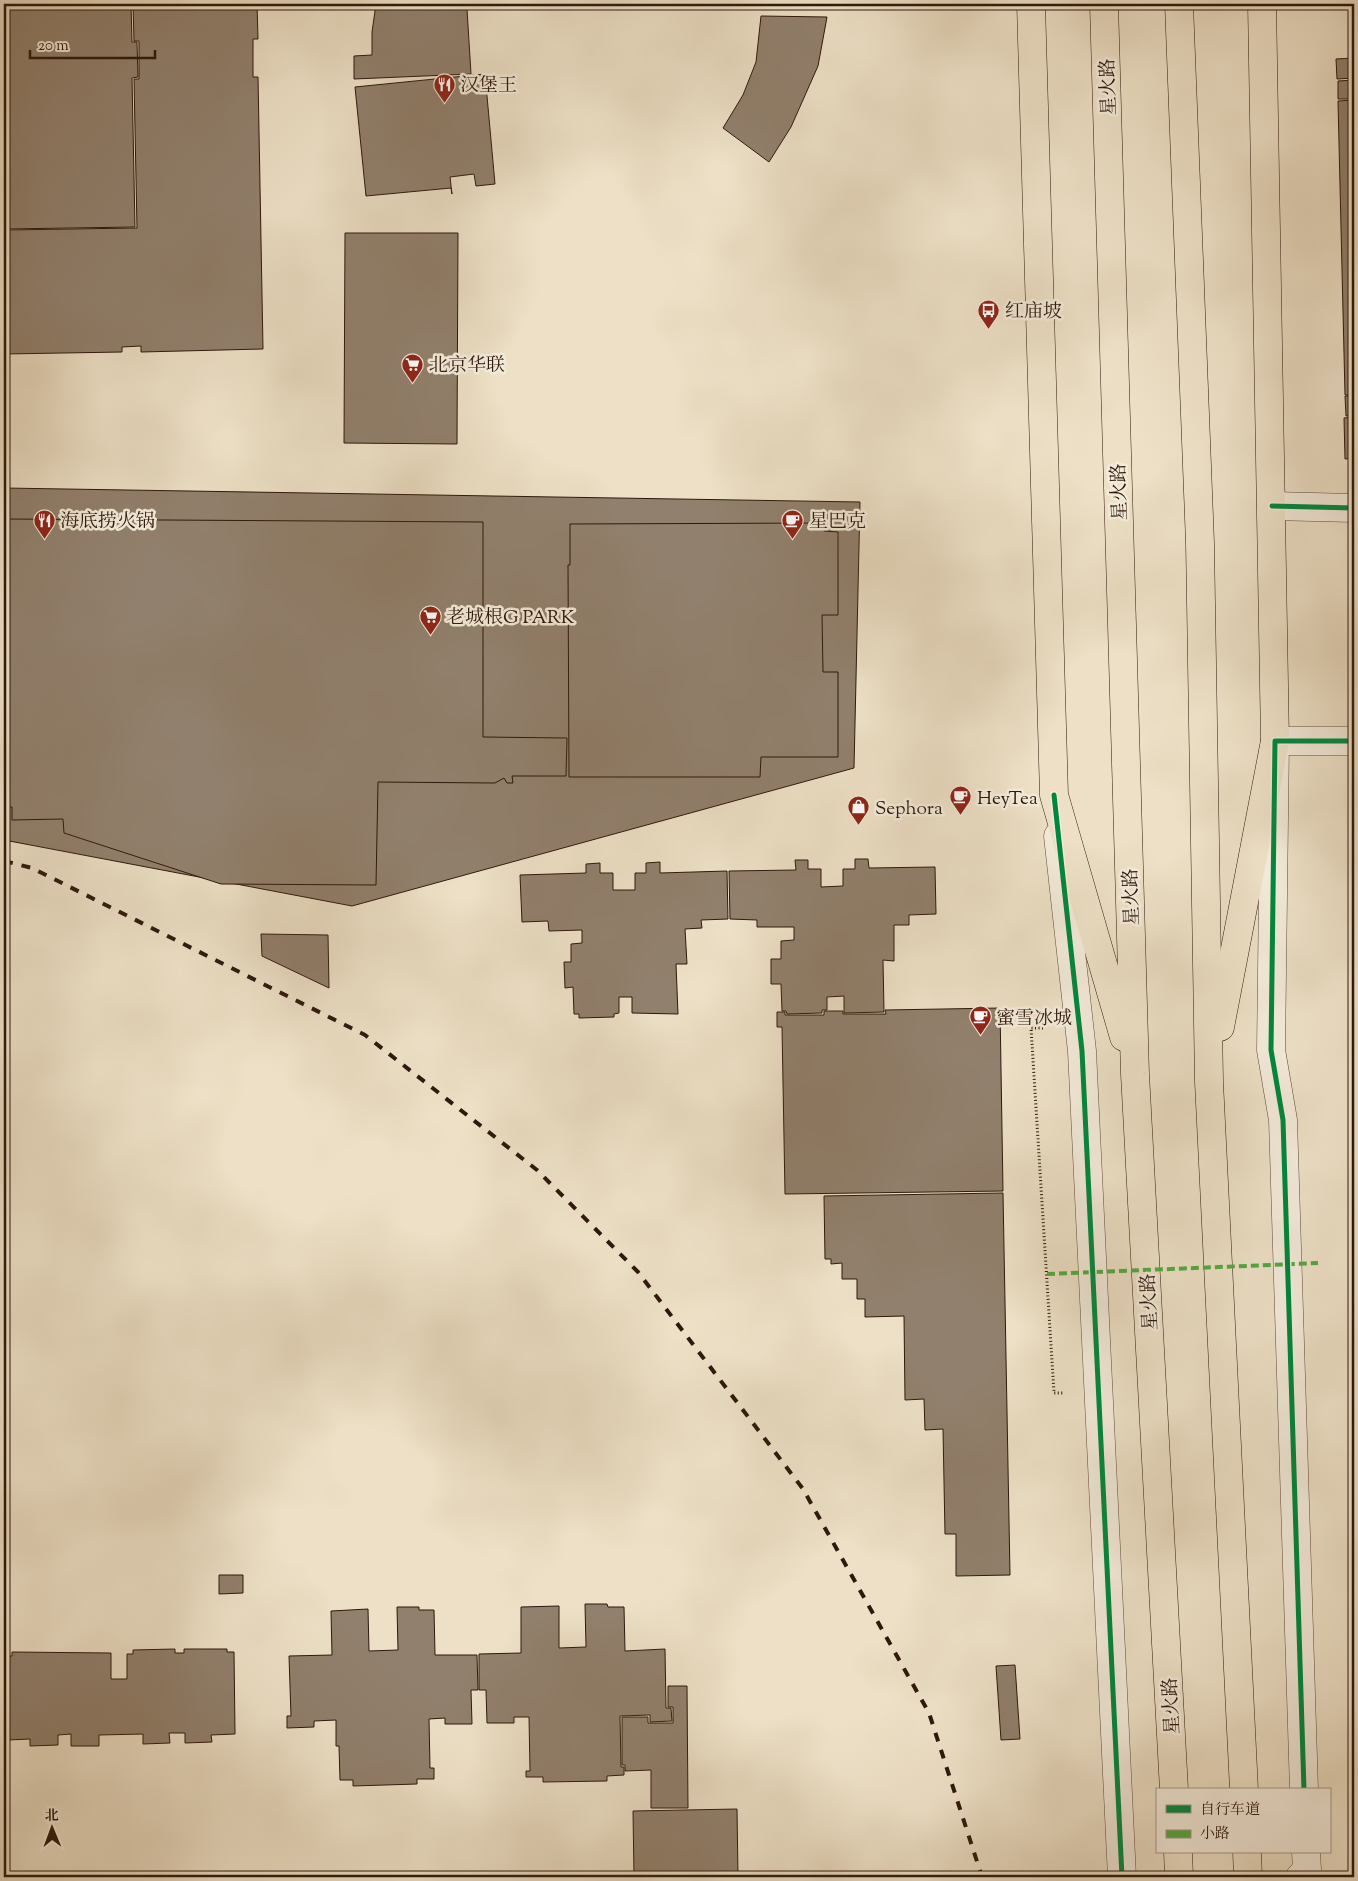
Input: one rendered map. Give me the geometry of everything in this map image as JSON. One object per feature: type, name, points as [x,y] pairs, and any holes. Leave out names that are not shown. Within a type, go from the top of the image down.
[{"type":"main road","points":[[1030,4],[1054,795],[1135,1074]]},
{"type":"main road","name":"星火路","points":[[1104,4],[1135,1074],[1174,1788]]},
{"type":"main road","points":[[1179,4],[1200,543],[1209,1082],[1244,1788]]},
{"type":"main road","points":[[1209,1082],[1275,741],[1262,4]]},
{"type":"main road","points":[[1178,1854],[1179,1877]]},
{"type":"main road","points":[[1247,1854],[1248,1877]]},
{"type":"street","points":[[1272,506],[1354,508]]},
{"type":"street","points":[[1304,1788],[1283,1120],[1271,1050],[1275,741],[1354,741]]},
{"type":"street","points":[[1054,795],[1082,1051],[1122,1877]]},
{"type":"street","points":[[1300,1877],[1307,1870],[1306,1854]]},
{"type":"path","points":[[1031,1028],[1054,1394]]},
{"type":"building","points":[[4,4],[131,4],[132,42],[137,42],[138,77],[132,78],[135,227],[4,229]]},
{"type":"building","points":[[133,4],[257,4],[258,39],[253,39],[253,77],[258,77],[263,349],[141,352],[141,346],[122,347],[122,352],[4,354],[4,230],[137,228],[134,79],[139,79],[139,41],[134,41]]},
{"type":"building","points":[[376,4],[469,4],[467,9],[471,74],[354,79],[354,56],[372,55],[372,32]]},
{"type":"building","points":[[761,16],[827,17],[818,66],[791,127],[769,162],[723,128],[743,95],[756,62]]},
{"type":"building","points":[[1354,58],[1354,78],[1337,79],[1336,59]]},
{"type":"building","points":[[485,74],[495,184],[476,186],[474,174],[450,177],[452,194],[451,188],[366,196],[355,87]]},
{"type":"building","points":[[1354,80],[1354,99],[1338,99],[1338,81]]},
{"type":"building","points":[[1354,100],[1354,395],[1345,395],[1338,101]]},
{"type":"building","points":[[345,233],[458,233],[457,444],[344,443]]},
{"type":"building","points":[[1345,396],[1354,396],[1354,415],[1346,416]]},
{"type":"building","points":[[1354,417],[1354,458],[1345,459],[1344,418]]},
{"type":"building","name":"老城根G PARK","points":[[4,488],[860,502],[854,768],[352,906],[4,840]]},
{"type":"building","points":[[4,519],[483,522],[483,737],[567,738],[566,776],[512,776],[513,783],[507,783],[504,778],[495,783],[378,782],[376,885],[221,884],[64,833],[63,819],[12,820],[12,807],[4,807]]},
{"type":"building","points":[[824,523],[824,531],[838,532],[838,615],[822,615],[823,672],[838,672],[838,757],[761,757],[760,777],[569,777],[568,565],[570,565],[570,524]]},
{"type":"building","points":[[855,859],[868,859],[869,868],[935,867],[936,914],[909,915],[909,925],[894,925],[894,961],[883,960],[884,1012],[844,1013],[844,996],[827,997],[827,1010],[822,1010],[822,1013],[787,1014],[786,1011],[782,1011],[781,984],[771,984],[771,959],[781,959],[781,941],[794,940],[794,927],[757,927],[757,920],[730,919],[729,871],[796,870],[795,860],[808,860],[808,869],[821,869],[821,887],[843,886],[843,869],[855,869]]},
{"type":"building","points":[[660,862],[660,873],[727,871],[728,919],[701,920],[702,928],[685,929],[687,964],[676,964],[678,1014],[632,1013],[632,997],[619,997],[619,1013],[614,1014],[614,1017],[579,1018],[579,1014],[574,1014],[573,987],[565,988],[564,962],[571,962],[571,944],[582,943],[582,930],[549,931],[548,921],[522,922],[520,875],[586,873],[586,864],[600,863],[600,873],[613,873],[613,890],[635,890],[635,873],[646,873],[646,863]]},
{"type":"building","points":[[261,934],[328,935],[329,988],[262,956]]},
{"type":"building","points":[[1000,1008],[1003,1191],[785,1194],[782,1027],[777,1027],[777,1012],[785,1012],[785,1015],[824,1015],[824,1011],[843,1011],[843,1014],[886,1014],[885,1010]]},
{"type":"building","points":[[1003,1193],[1010,1575],[956,1576],[956,1534],[945,1534],[943,1429],[925,1430],[924,1399],[905,1400],[904,1316],[865,1317],[865,1299],[857,1299],[857,1279],[842,1279],[842,1263],[831,1264],[831,1259],[825,1259],[824,1196]]},
{"type":"building","points":[[219,1575],[243,1575],[243,1593],[219,1594]]},
{"type":"building","points":[[585,1604],[607,1604],[608,1607],[624,1607],[625,1651],[665,1649],[666,1708],[671,1708],[672,1721],[650,1722],[650,1715],[620,1716],[621,1767],[624,1767],[624,1775],[607,1776],[607,1781],[543,1782],[543,1777],[526,1777],[526,1771],[530,1771],[529,1717],[514,1717],[514,1723],[487,1723],[486,1690],[479,1690],[479,1654],[521,1653],[521,1607],[559,1606],[559,1648],[586,1647]]},
{"type":"building","points":[[397,1607],[419,1607],[419,1610],[434,1610],[435,1655],[477,1655],[478,1690],[471,1690],[472,1724],[445,1724],[445,1718],[429,1719],[430,1768],[434,1768],[434,1779],[417,1779],[417,1784],[353,1786],[353,1780],[340,1780],[339,1746],[336,1746],[336,1720],[314,1721],[314,1727],[287,1728],[287,1716],[291,1716],[289,1656],[332,1655],[331,1611],[368,1609],[369,1651],[398,1650]]},
{"type":"building","points":[[175,1649],[175,1653],[184,1653],[184,1649],[227,1649],[227,1652],[234,1652],[235,1734],[211,1735],[212,1742],[185,1743],[185,1733],[169,1733],[170,1743],[143,1744],[143,1734],[99,1735],[99,1746],[71,1746],[71,1734],[58,1735],[58,1745],[30,1746],[30,1739],[8,1740],[7,1656],[12,1656],[12,1652],[111,1653],[111,1679],[127,1679],[127,1654],[133,1654],[133,1650]]},
{"type":"building","points":[[1015,1665],[1020,1739],[1001,1740],[996,1666]]},
{"type":"building","points":[[668,1686],[687,1686],[688,1808],[651,1808],[651,1770],[625,1771],[625,1765],[622,1765],[622,1717],[648,1717],[648,1723],[673,1723],[673,1707],[668,1707]]},
{"type":"building","points":[[737,1809],[738,1877],[634,1877],[633,1811]]},
{"type":"railway","points":[[4,861],[32,868],[365,1035],[537,1170],[638,1272],[803,1489],[929,1713],[982,1877]]},
{"type":"marked path","points":[[1047,1274],[1318,1263]]},
{"type":"cycle path","points":[[1272,506],[1354,508]]},
{"type":"cycle path","points":[[1304,1788],[1283,1120],[1271,1050],[1275,741],[1354,741]]},
{"type":"cycle path","points":[[1054,795],[1082,1051],[1122,1877]]},
{"type":"place","name":"汉堡王","points":[[444,103]]},
{"type":"place","name":"红庙坡","points":[[989,329]]},
{"type":"place","name":"北京华联","points":[[413,383]]},
{"type":"place","name":"海底捞火锅","points":[[44,539]]},
{"type":"place","name":"星巴克","points":[[793,539]]},
{"type":"place","name":"老城根G PARK","points":[[430,635]]},
{"type":"place","name":"HeyTea","points":[[961,816]]},
{"type":"place","name":"Sephora","points":[[859,826]]},
{"type":"place","name":"蜜雪冰城","points":[[980,1036]]}]
